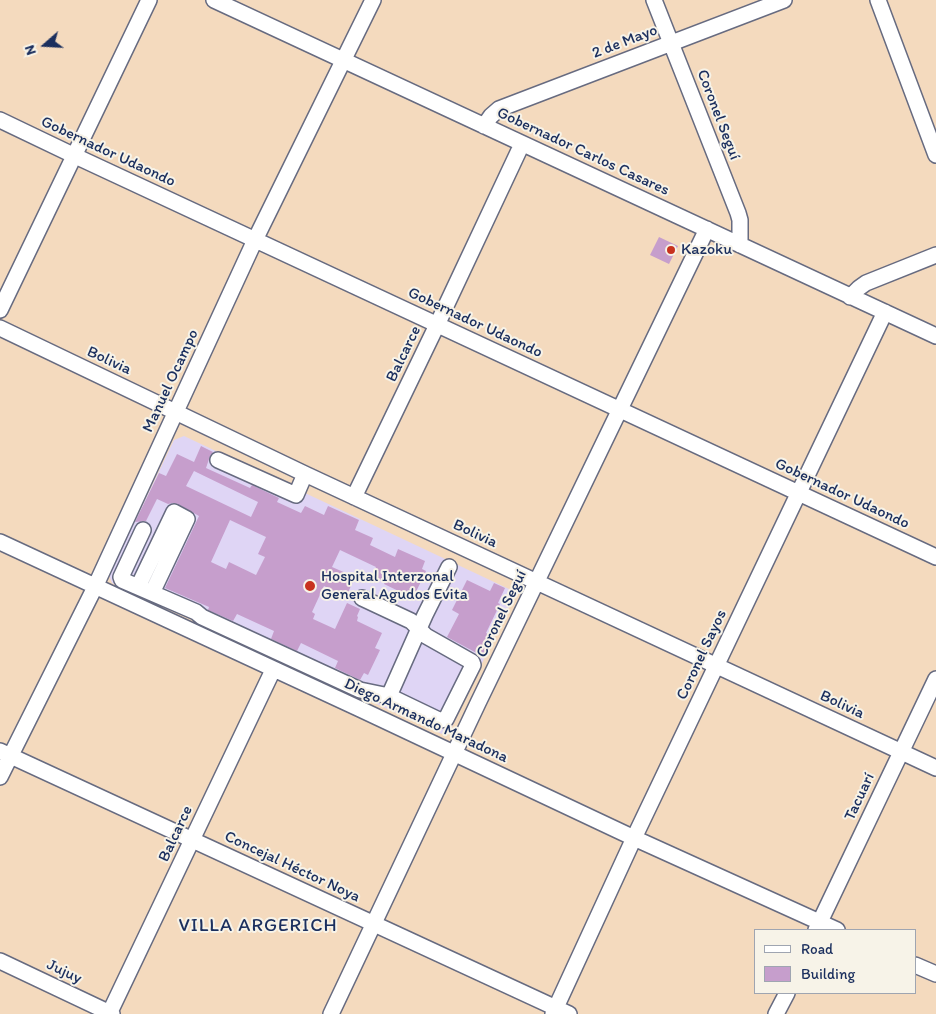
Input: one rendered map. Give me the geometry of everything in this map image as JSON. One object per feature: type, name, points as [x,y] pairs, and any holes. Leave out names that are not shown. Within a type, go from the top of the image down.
[{"type":"street","points":[[0,310],[149,0]]},
{"type":"street","name":"Gobernador Carlos Casares","points":[[214,0],[936,336]]},
{"type":"street","name":"Manuel Ocampo","points":[[0,777],[5,753],[95,587],[256,240],[373,0]]},
{"type":"street","name":"Coronel Seguí","points":[[654,0],[738,213],[740,220],[740,244]]},
{"type":"street","name":"2 de Mayo","points":[[484,126],[499,109],[784,0]]},
{"type":"street","points":[[878,0],[936,154]]},
{"type":"street","name":"Gobernador Udaondo","points":[[0,120],[936,557]]},
{"type":"street","name":"Balcarce","points":[[354,497],[438,325],[522,144]]},
{"type":"street","name":"Coronel Seguí","points":[[331,1014],[454,753],[706,229]]},
{"type":"street","points":[[850,296],[866,283],[936,256]]},
{"type":"street","name":"Coronel Sayos","points":[[559,1012],[634,838],[885,312]]},
{"type":"street","name":"Bolivia","points":[[0,328],[305,474],[936,768]]},
{"type":"street","points":[[218,460],[296,495],[305,474]]},
{"type":"street","points":[[143,530],[121,578],[351,686],[389,696],[442,720],[448,716],[473,665],[472,662],[426,636],[410,621],[362,598]]},
{"type":"street","points":[[119,537],[161,556]]},
{"type":"street","name":"Diego Armando Maradona","points":[[0,542],[454,753],[818,926],[832,929]]},
{"type":"street","points":[[138,587],[161,556]]},
{"type":"street","points":[[152,593],[161,556]]},
{"type":"street","points":[[389,696],[449,567]]},
{"type":"street","points":[[192,631],[200,615]]},
{"type":"street","name":"Balcarce","points":[[111,1014],[273,670]]},
{"type":"street","name":"Tacuarí","points":[[818,926],[936,679]]},
{"type":"street","points":[[360,709],[368,692]]},
{"type":"street","points":[[459,694],[478,703]]},
{"type":"street","name":"Concejal Héctor Noya","points":[[5,753],[559,1012]]},
{"type":"street","name":"Jujuy","points":[[0,961],[111,1014]]},
{"type":"street","points":[[916,965],[936,974]]},
{"type":"street","points":[[776,1014],[786,994]]},
{"type":"shaded area","name":"Hospital Interzonal General Agudos Evita","points":[[184,436],[509,589],[513,598],[449,733],[442,734],[112,583],[109,575],[174,440]]},
{"type":"building","points":[[659,237],[678,246],[669,264],[650,255]]},
{"type":"building","points":[[201,446],[213,452],[206,468],[250,488],[252,485],[279,498],[277,502],[301,513],[305,506],[324,515],[328,506],[359,520],[355,530],[373,538],[370,545],[395,557],[398,549],[425,561],[422,569],[426,571],[413,598],[372,576],[376,567],[340,550],[332,567],[355,577],[346,597],[324,586],[312,612],[315,614],[313,619],[335,629],[347,603],[360,609],[357,621],[382,633],[375,648],[380,650],[368,675],[364,673],[360,680],[335,668],[338,661],[301,643],[297,651],[271,639],[274,631],[237,614],[233,621],[208,610],[209,607],[165,588],[199,516],[178,504],[168,504],[157,499],[146,521],[135,522],[159,473],[166,476],[177,454],[194,462]],"holes":[[[194,471],[258,502],[251,517],[186,486]],[[230,520],[266,537],[258,554],[265,557],[256,575],[229,562],[226,569],[211,562]]]},
{"type":"building","points":[[467,580],[490,591],[494,583],[505,588],[498,603],[500,604],[486,633],[494,637],[484,657],[447,637],[459,614],[452,610]]},
{"type":"place","name":"Kazoku","points":[[671,250]]},
{"type":"place","name":"Hospital Interzonal General Agudos Evita","points":[[310,586]]},
{"type":"district","name":"VILLA ARGERICH","points":[[258,926]]}]
